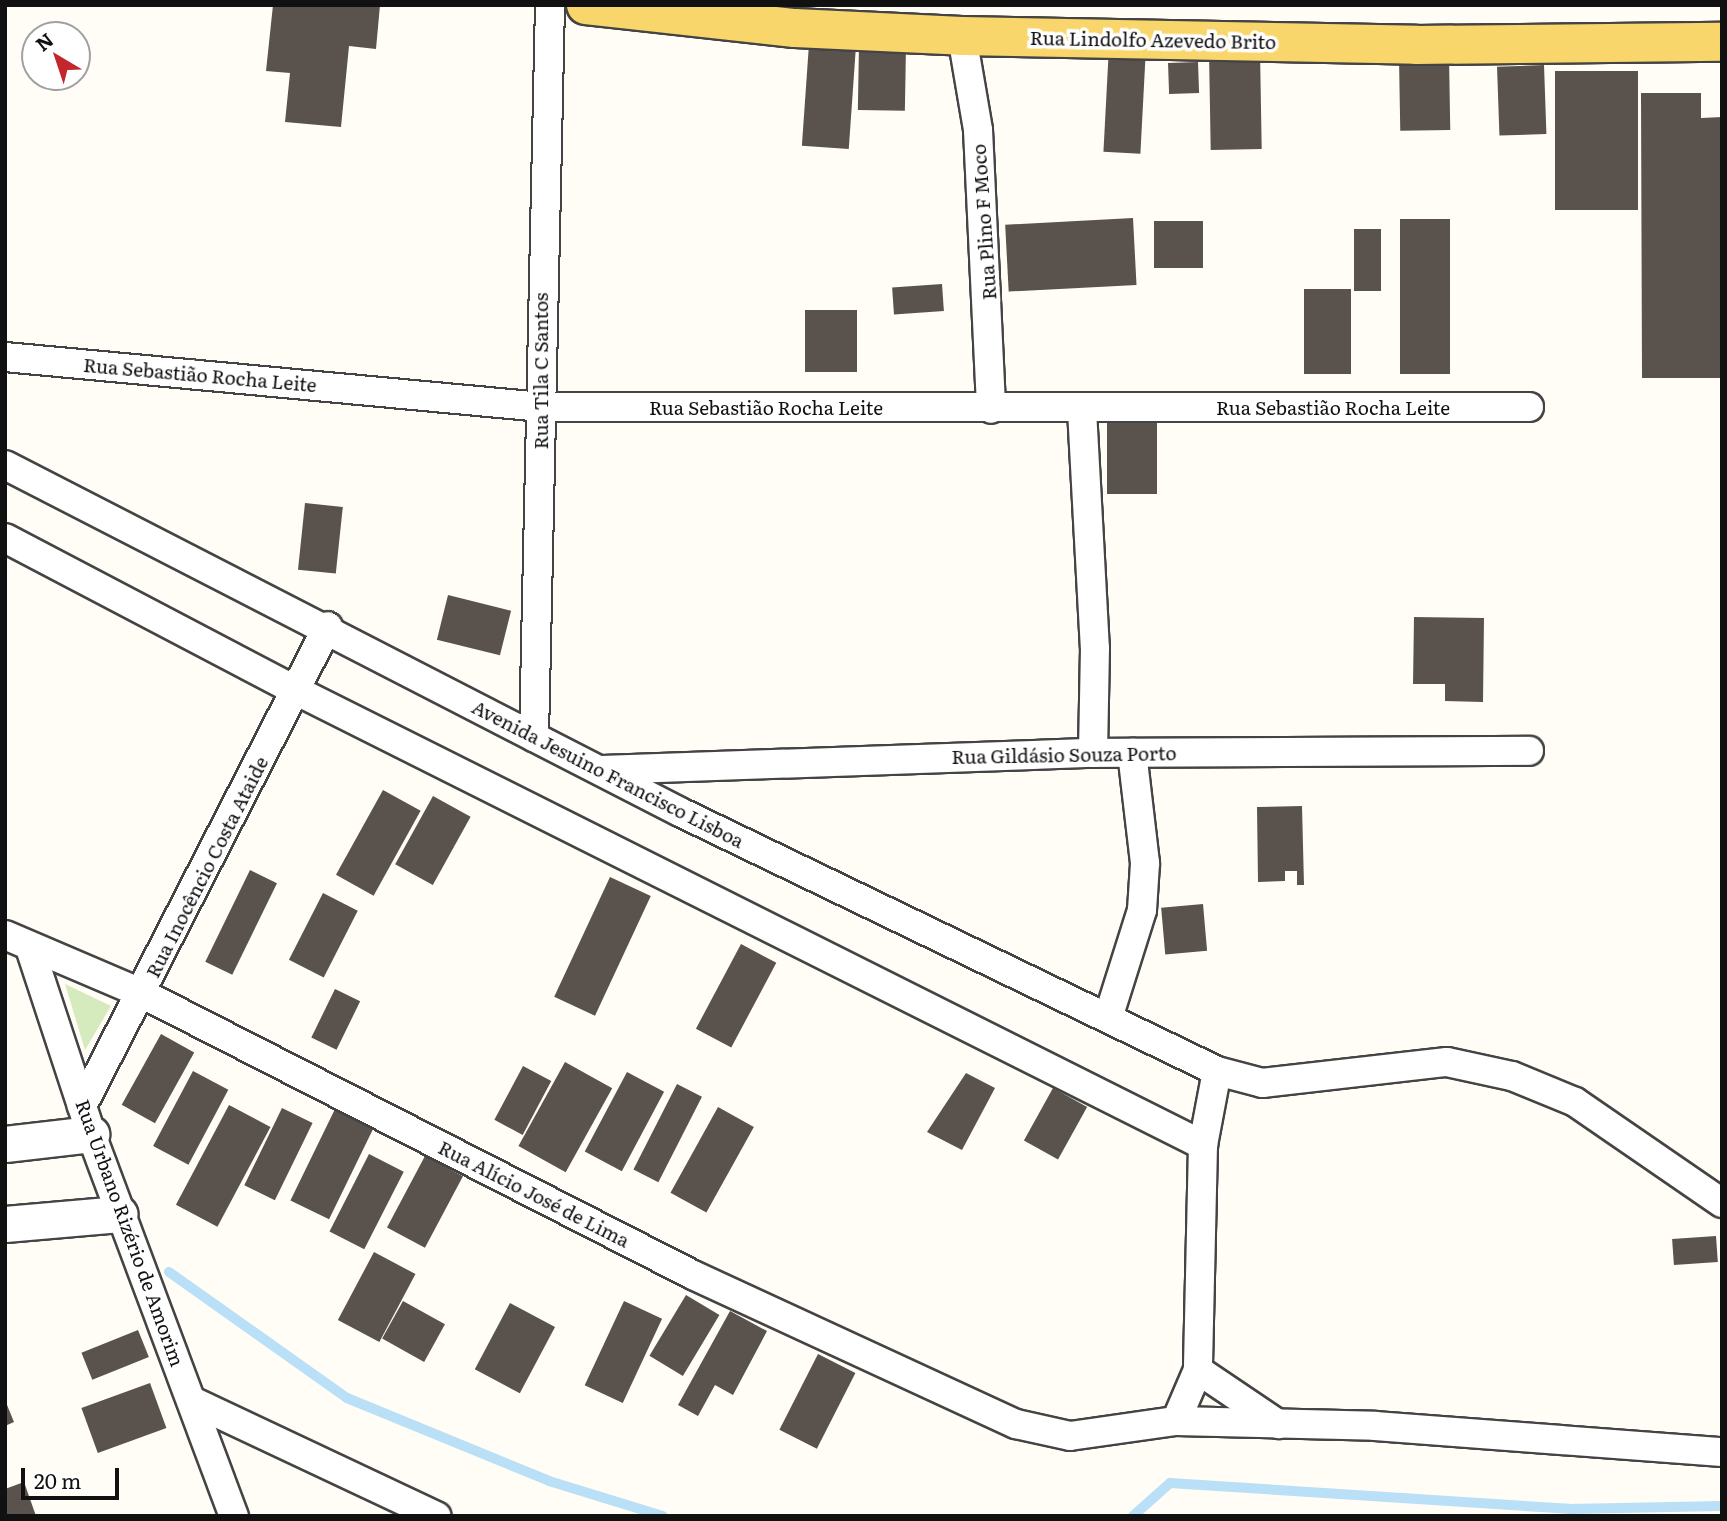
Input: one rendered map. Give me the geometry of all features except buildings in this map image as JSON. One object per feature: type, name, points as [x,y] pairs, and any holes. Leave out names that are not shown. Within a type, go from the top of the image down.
[{"type":"main road","name":"Rua Lindolfo Azevedo Brito","points":[[586,5],[798,17],[924,20],[962,36],[1418,45],[1722,42]]},
{"type":"street","name":"Rua Tila C Santos","points":[[534,737],[542,407],[540,229],[550,5]]},
{"type":"street","name":"Rua Plino F Moco","points":[[962,36],[978,130],[991,409]]},
{"type":"street","name":"Rua Sebastião Rocha Leite","points":[[5,357],[542,407],[1082,410],[1529,407]]},
{"type":"street","points":[[1082,410],[1095,648],[1093,753]]},
{"type":"street","name":"Avenida Jesuino Francisco Lisboa","points":[[5,465],[328,626],[599,770],[1217,1071],[1262,1083],[1447,1062],[1512,1076],[1575,1102],[1722,1202]]},
{"type":"street","points":[[5,538],[295,690],[1203,1145]]},
{"type":"street","name":"Rua Inocêncio Costa Ataide","points":[[87,1120],[143,994],[328,626]]},
{"type":"street","name":"Rua Gildásio Souza Porto","points":[[599,770],[1093,753],[1529,751]]},
{"type":"street","points":[[1108,1018],[1142,910],[1144,863],[1132,753]]},
{"type":"street","name":"Rua Alício José de Lima","points":[[5,934],[30,948],[143,994],[694,1275],[1016,1424],[1070,1436],[1176,1421]]},
{"type":"street","name":"Rua Urbano Rizério de Amorim","points":[[30,948],[120,1214],[194,1402],[234,1516]]},
{"type":"street","points":[[1217,1071],[1203,1145],[1198,1370],[1176,1421],[1278,1424],[1722,1452]]},
{"type":"street","points":[[5,1144],[87,1120]]},
{"type":"street","points":[[5,1224],[120,1214]]},
{"type":"street","points":[[1198,1370],[1278,1424]]},
{"type":"street","points":[[194,1402],[436,1516]]},
{"type":"green space","points":[[65,984],[111,1006],[85,1050]]},
{"type":"waterway","points":[[169,1272],[347,1398],[549,1481],[663,1516]]},
{"type":"waterway","points":[[1133,1516],[1170,1483],[1569,1509],[1722,1506]]}]
